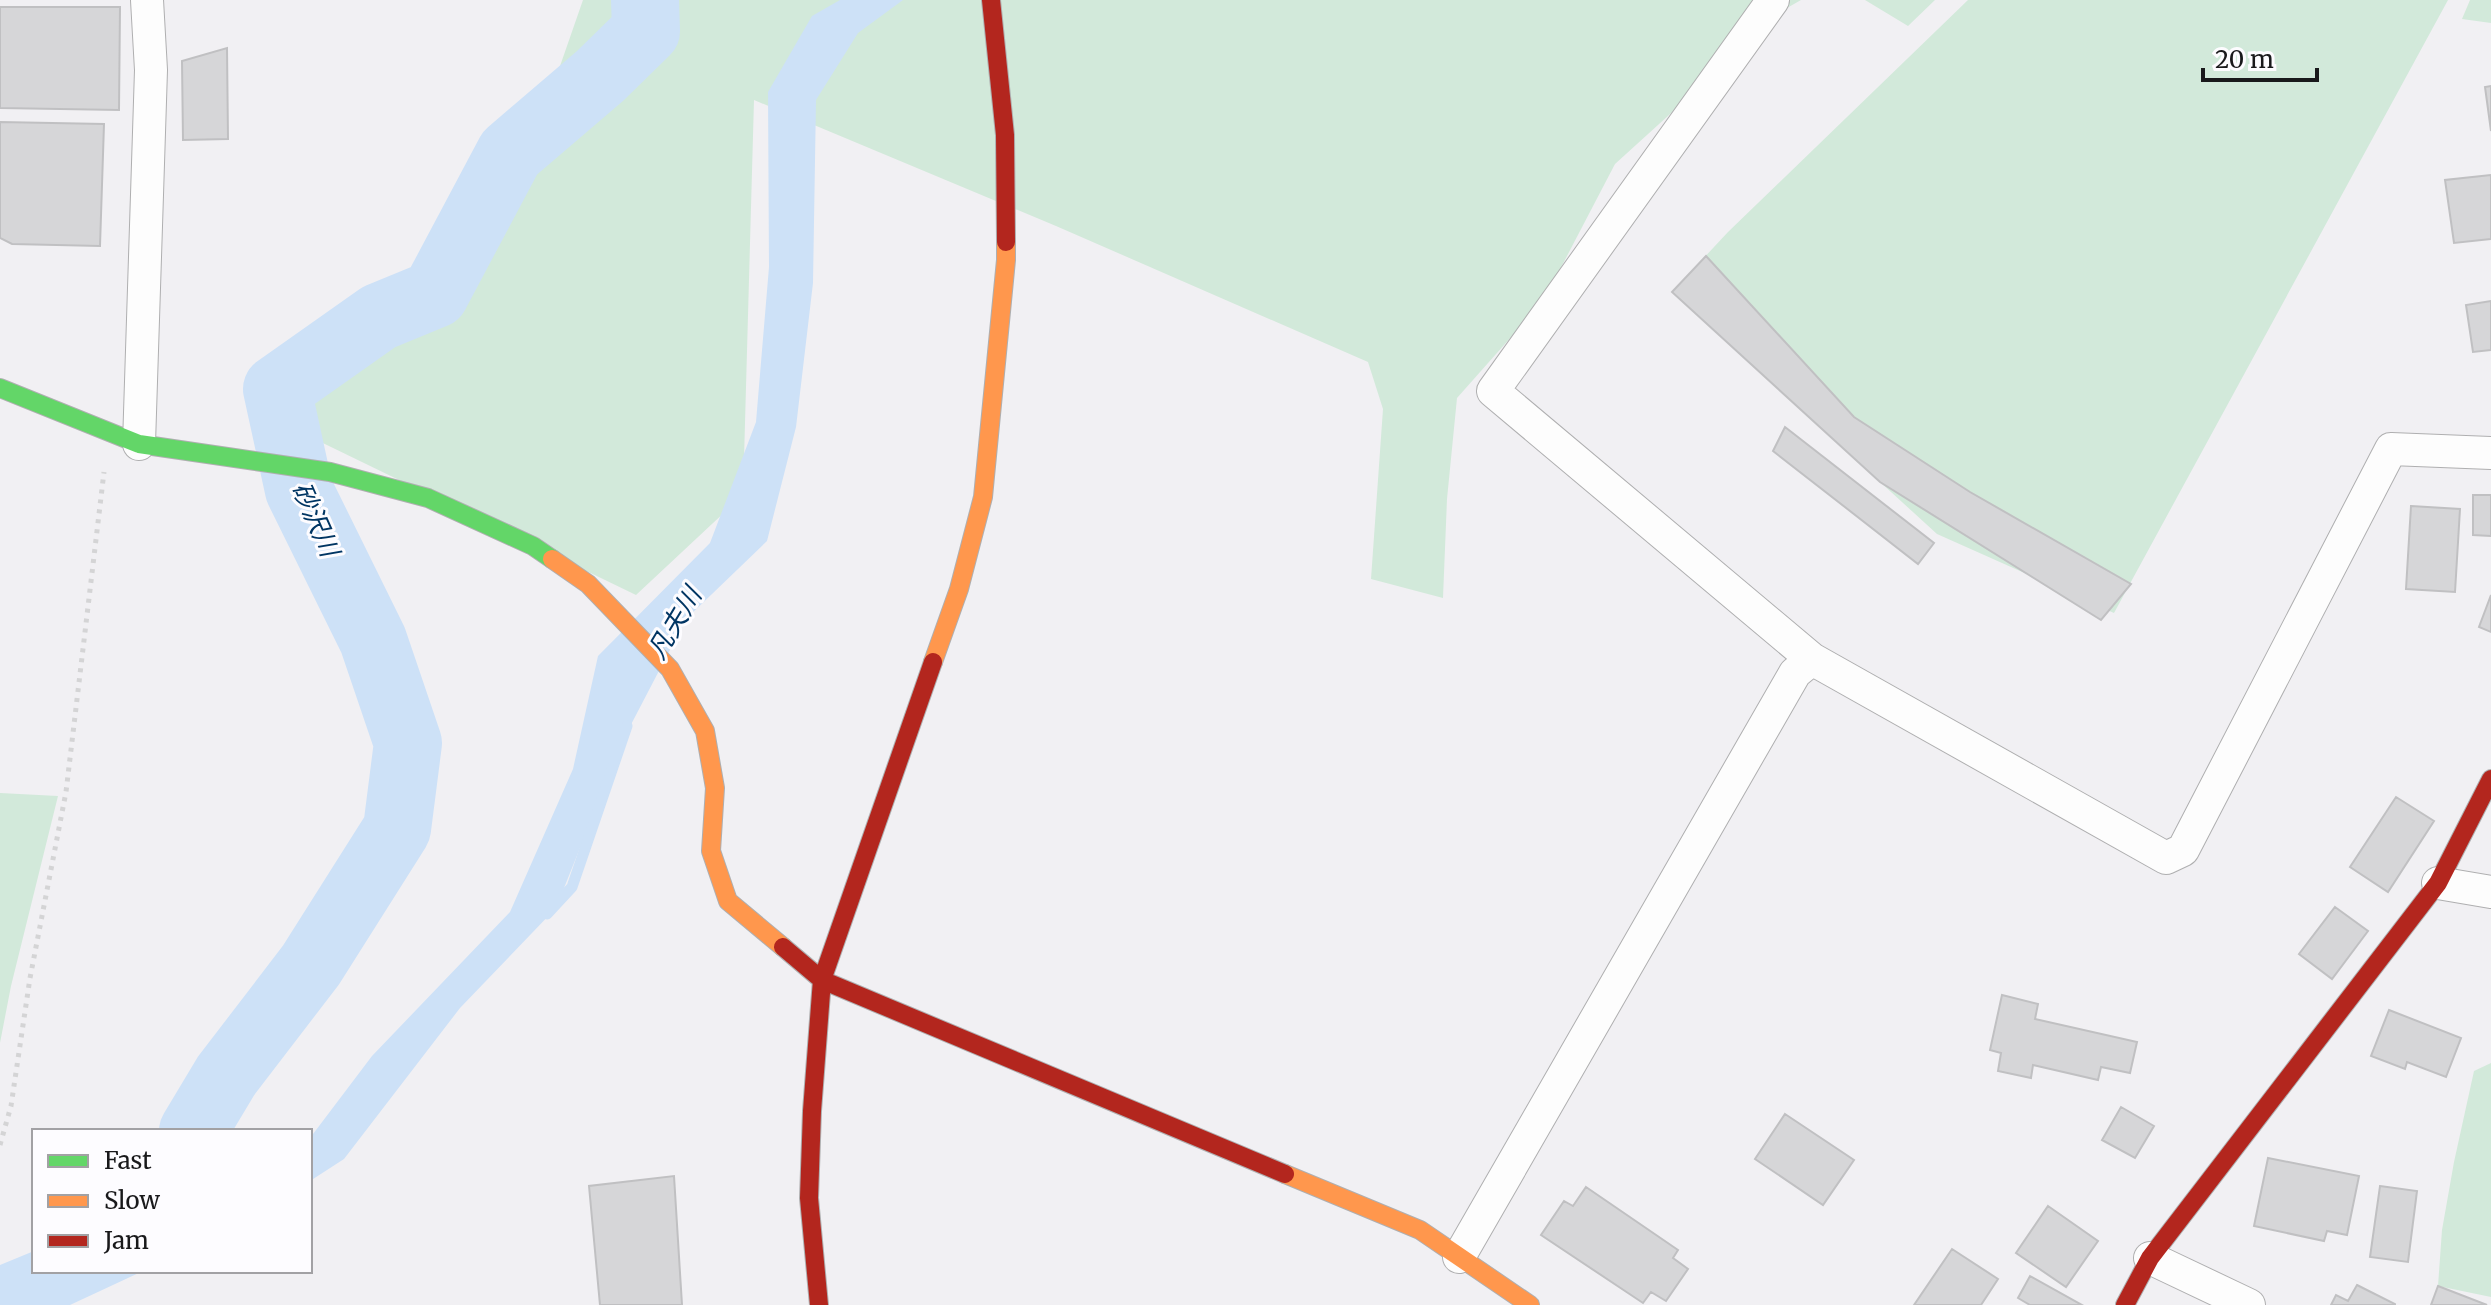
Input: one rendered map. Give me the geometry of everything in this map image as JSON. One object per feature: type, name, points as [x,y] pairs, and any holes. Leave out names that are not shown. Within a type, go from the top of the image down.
[{"type":"street","points":[[139,444],[151,70],[147,0]]},
{"type":"street","points":[[819,1305],[809,1198],[822,980],[959,589],[983,497],[1006,260],[1005,135],[991,0]]},
{"type":"street","points":[[1773,0],[1493,391],[1812,659],[2166,858],[2183,850],[2391,449],[2491,453]]},
{"type":"street","points":[[0,388],[139,444],[330,472],[428,498],[533,546],[588,584],[670,669],[705,731],[715,788],[711,851],[728,901],[822,980],[1420,1230],[1530,1305]]},
{"type":"street","points":[[1459,1257],[1795,673],[1812,659]]},
{"type":"street","points":[[2125,1305],[2150,1258],[2438,883],[2491,779]]},
{"type":"street","points":[[2438,883],[2491,892]]},
{"type":"street","points":[[2150,1258],[2249,1305]]},
{"type":"path","points":[[0,1145],[11,1106],[30,978],[66,792],[109,432]]},
{"type":"green space","points":[[583,0],[1801,0],[1787,8],[1615,164],[1544,300],[1457,398],[1447,499],[1443,598],[1371,579],[1383,409],[1368,362],[1056,226],[754,100],[743,495],[636,595],[296,430],[301,360],[404,335],[491,218],[536,135]]},
{"type":"green space","points":[[1865,0],[1935,0],[1908,26]]},
{"type":"green space","points":[[1968,0],[2448,0],[2114,613],[1937,534],[1672,292],[1728,232]]},
{"type":"green space","points":[[2470,0],[2491,0],[2491,23],[2462,19]]},
{"type":"green space","points":[[0,793],[58,796],[0,1043]]},
{"type":"green space","points":[[2491,1063],[2491,1297],[2438,1286],[2442,1230],[2474,1071]]},
{"type":"water","points":[[840,0],[903,0],[858,33],[816,100],[813,283],[796,427],[767,541],[686,619],[624,738],[556,908],[460,1008],[344,1159],[312,1180],[312,1135],[372,1056],[510,912],[573,769],[598,656],[710,543],[756,422],[769,267],[768,92],[812,16]]},
{"type":"water","points":[[32,1252],[32,1273],[139,1273],[70,1305],[0,1305],[0,1265]]},
{"type":"building","points":[[0,7],[120,7],[119,110],[0,108]]},
{"type":"building","points":[[227,48],[228,139],[183,140],[182,61]]},
{"type":"building","points":[[2491,86],[2491,131],[2485,87]]},
{"type":"building","points":[[0,122],[104,124],[100,246],[12,244],[0,238]]},
{"type":"building","points":[[2491,175],[2491,239],[2454,243],[2445,180]]},
{"type":"building","points":[[1706,256],[1854,417],[1970,492],[2131,584],[2101,620],[1880,482],[1672,292]]},
{"type":"building","points":[[2491,301],[2491,350],[2473,352],[2466,305]]},
{"type":"building","points":[[1785,427],[1934,543],[1918,564],[1773,451]]},
{"type":"building","points":[[2473,495],[2491,495],[2491,536],[2473,535]]},
{"type":"building","points":[[2411,506],[2460,509],[2455,592],[2406,589]]},
{"type":"building","points":[[2491,595],[2491,632],[2479,627]]},
{"type":"building","points":[[2396,797],[2434,821],[2388,892],[2350,867]]},
{"type":"building","points":[[2335,907],[2368,931],[2332,979],[2299,954]]},
{"type":"building","points":[[2002,995],[2038,1004],[2035,1019],[2137,1042],[2130,1073],[2101,1067],[2098,1080],[2033,1065],[2031,1078],[1998,1071],[2001,1053],[1990,1050]]},
{"type":"building","points":[[2389,1010],[2461,1038],[2446,1077],[2407,1062],[2405,1069],[2371,1056]]},
{"type":"building","points":[[2121,1107],[2154,1126],[2135,1158],[2102,1140]]},
{"type":"building","points":[[1785,1114],[1854,1160],[1823,1205],[1755,1159]]},
{"type":"building","points":[[2268,1158],[2359,1176],[2347,1235],[2327,1231],[2324,1241],[2254,1226]]},
{"type":"building","points":[[674,1176],[682,1305],[600,1305],[589,1186]]},
{"type":"building","points":[[2380,1186],[2417,1191],[2408,1262],[2370,1257]]},
{"type":"building","points":[[1586,1187],[1678,1250],[1673,1258],[1688,1269],[1666,1301],[1651,1292],[1643,1303],[1541,1235],[1564,1201],[1573,1206]]},
{"type":"building","points":[[2048,1206],[2098,1241],[2066,1287],[2016,1253]]},
{"type":"building","points":[[1952,1249],[1998,1279],[1981,1305],[1914,1305]]},
{"type":"building","points":[[2030,1276],[2082,1305],[2030,1305],[2018,1298]]},
{"type":"building","points":[[2357,1285],[2395,1305],[2331,1305],[2336,1295],[2348,1301]]},
{"type":"building","points":[[2438,1286],[2487,1305],[2431,1305]]},
{"type":"waterway","name":"砂沢川","points":[[194,1129],[226,1076],[311,965],[397,829],[408,743],[373,640],[299,490],[277,389],[379,317],[435,294],[510,153],[600,76],[646,31],[645,0]]},
{"type":"waterway","name":"凡夫川","points":[[547,914],[572,887],[627,726]]},
{"type":"traffic: fast","points":[[0,388],[139,444],[330,472],[428,498],[533,546],[552,559]]},
{"type":"traffic: slow","points":[[933,662],[959,589],[983,497],[1006,242]]},
{"type":"traffic: slow","points":[[552,559],[588,584],[670,669],[705,731],[715,788],[711,851],[728,901],[783,947]]},
{"type":"traffic: slow","points":[[1285,1174],[1420,1230],[1530,1305]]},
{"type":"traffic: jam","points":[[991,0],[1005,135],[1006,242]]},
{"type":"traffic: jam","points":[[819,1305],[809,1198],[822,980],[933,662]]},
{"type":"traffic: jam","points":[[2125,1305],[2150,1258],[2438,883],[2491,779]]},
{"type":"traffic: jam","points":[[783,947],[822,980],[1285,1174]]}]
